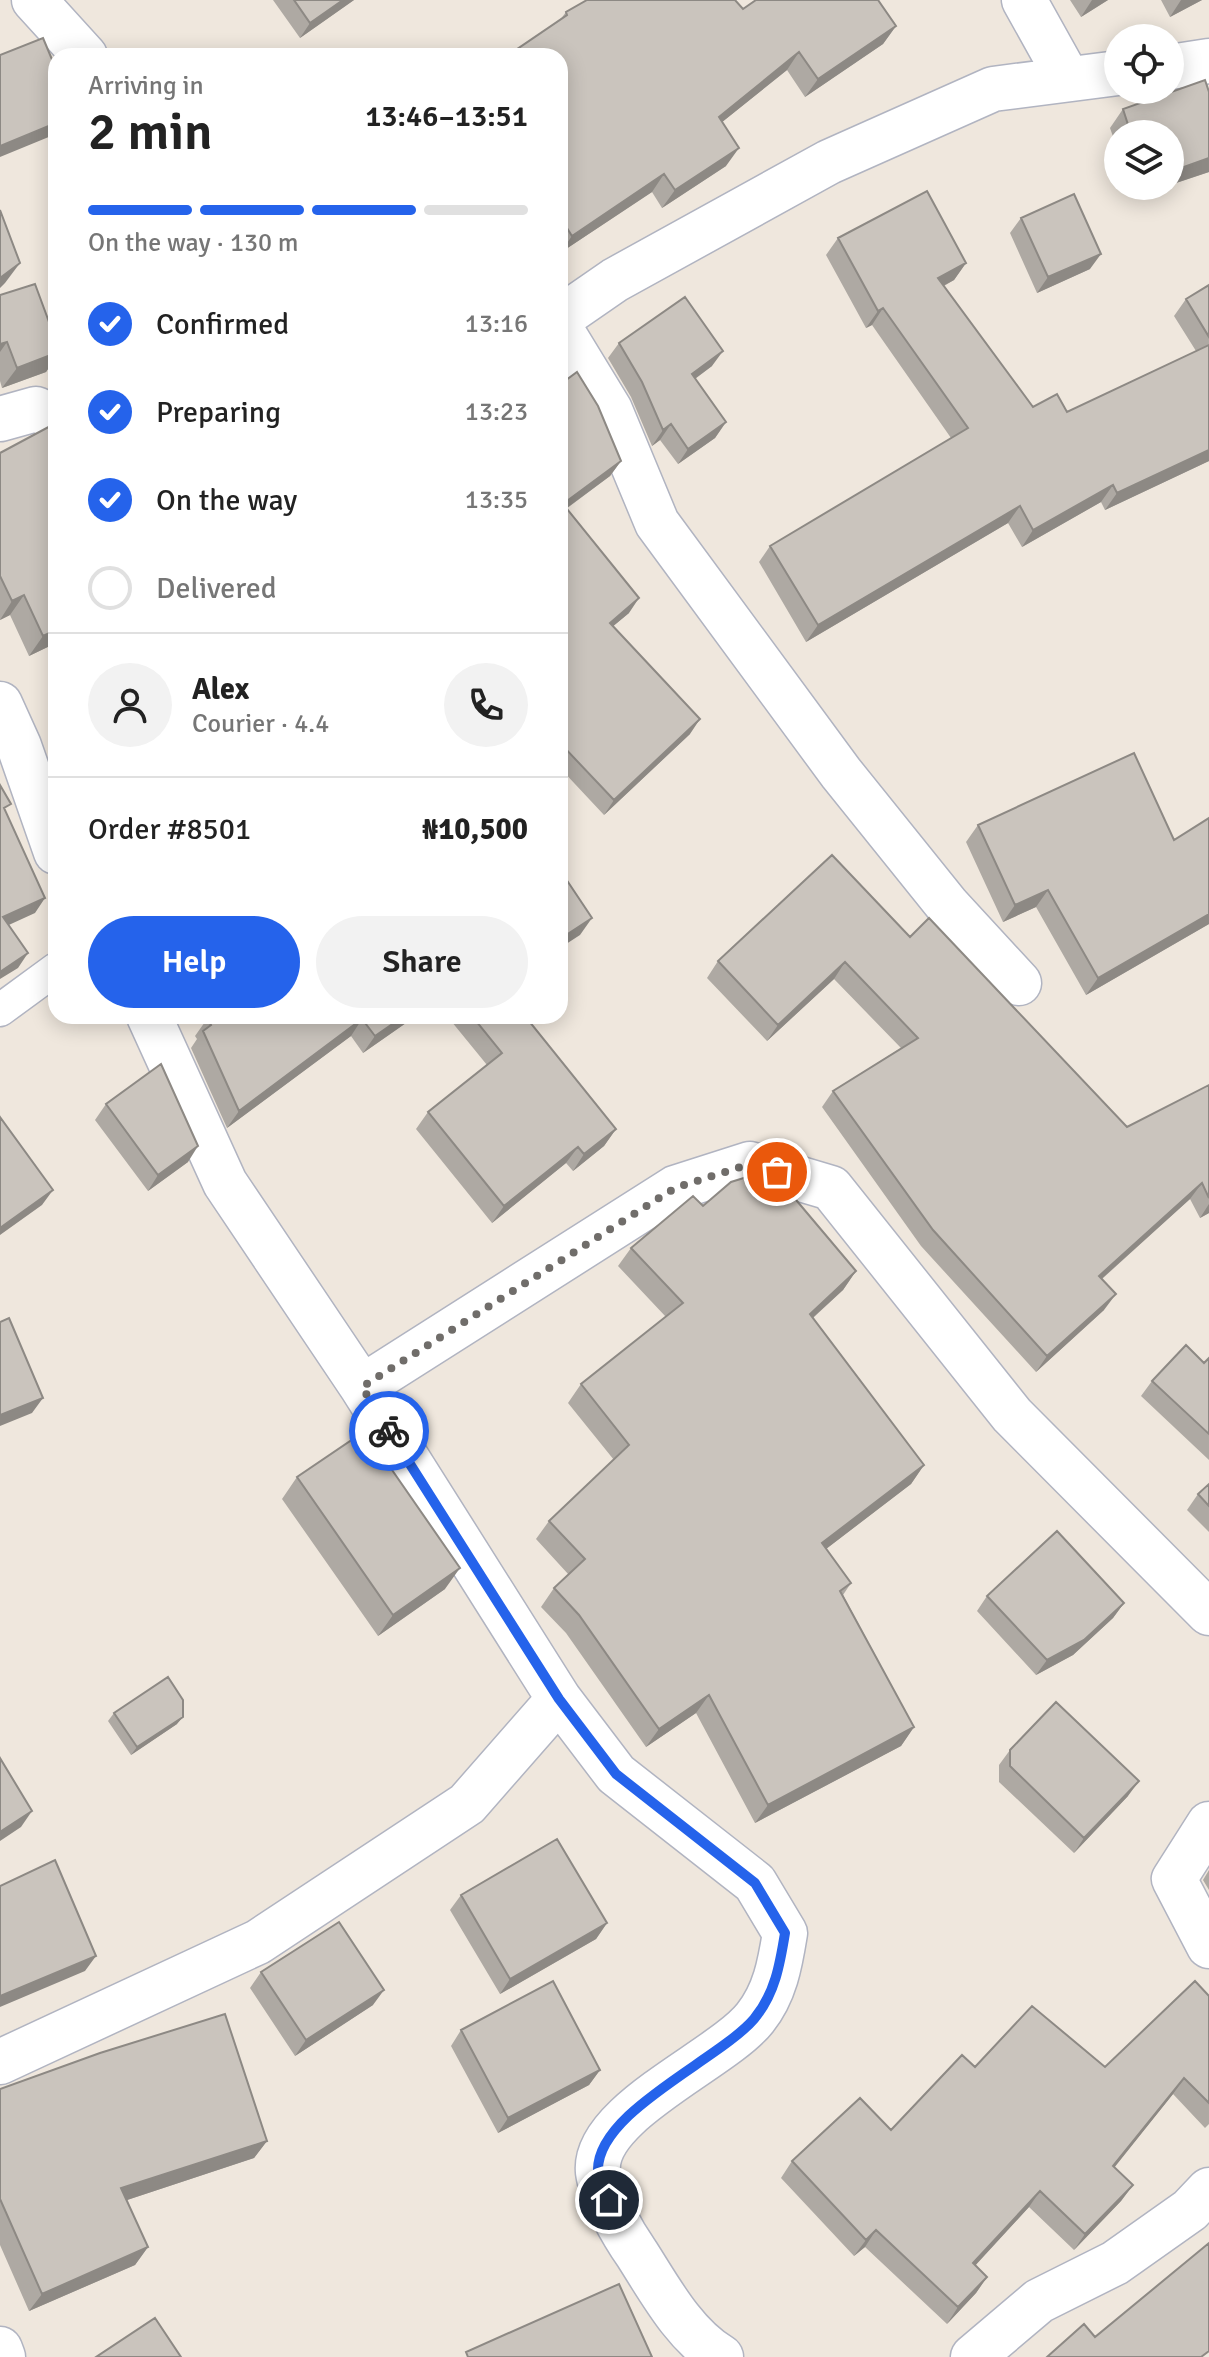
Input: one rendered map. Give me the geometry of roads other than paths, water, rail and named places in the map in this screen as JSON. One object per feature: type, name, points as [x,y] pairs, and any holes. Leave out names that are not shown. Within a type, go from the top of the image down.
[{"type":"street","points":[[34,0],[78,48]]},
{"type":"street","points":[[1024,0],[1068,79]]},
{"type":"street","points":[[1184,65],[1209,61]]},
{"type":"street","points":[[568,312],[615,280],[829,162],[993,89],[1104,75]]},
{"type":"street","points":[[568,341],[610,410],[657,523],[841,773],[948,906],[1019,983]]},
{"type":"street","points":[[0,419],[36,409],[48,414]]},
{"type":"street","points":[[0,704],[19,746],[48,829]]},
{"type":"street","points":[[153,1024],[225,1183],[362,1387],[559,1699],[616,1774],[755,1883],[785,1933],[777,1980],[754,2019],[714,2054],[649,2096],[608,2138],[598,2170],[620,2229],[668,2303],[706,2348],[721,2357]]},
{"type":"street","points":[[362,1387],[675,1188],[750,1164],[831,1188],[1012,1415],[1209,1613]]},
{"type":"street","points":[[0,2062],[258,1942],[467,1804],[559,1699]]},
{"type":"street","points":[[1209,1824],[1174,1879],[1209,1946]]},
{"type":"street","points":[[973,2357],[1039,2301],[1115,2263],[1190,2210],[1209,2190]]},
{"type":"street","points":[[0,2349],[3,2357]]},
{"type":"lane","points":[[0,1010],[48,975]]}]
